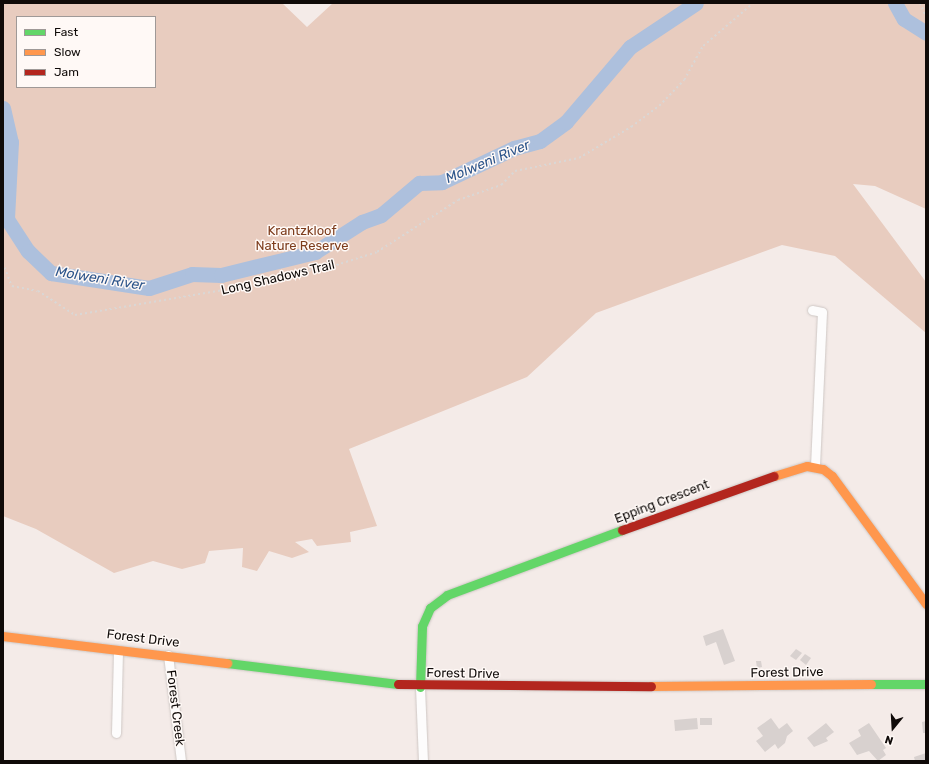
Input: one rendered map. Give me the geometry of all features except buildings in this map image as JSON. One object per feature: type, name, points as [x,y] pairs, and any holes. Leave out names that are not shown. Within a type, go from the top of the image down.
[{"type":"street","points":[[812,310],[822,312],[816,466],[832,476],[926,604]]},
{"type":"street","name":"Epping Crescent","points":[[420,686],[422,626],[430,608],[448,595],[792,468],[816,466]]},
{"type":"street","name":"Forest Drive","points":[[3,636],[420,686],[926,684]]},
{"type":"street","points":[[116,733],[118,650]]},
{"type":"street","name":"Forest Creek","points":[[168,655],[182,761]]},
{"type":"street","points":[[420,686],[422,761]]},
{"type":"path","name":"Long Shadows Trail","points":[[3,263],[12,286],[38,291],[75,315],[220,292],[284,274],[327,268],[377,252],[458,200],[502,185],[515,170],[579,158],[631,127],[659,106],[684,80],[703,46],[753,3]]},
{"type":"path","points":[[920,3],[926,16]]},
{"type":"green space","name":"Krantzkloof Nature Reserve","points":[[3,3],[282,3],[307,27],[333,3],[926,3],[926,209],[875,186],[853,184],[926,282],[926,333],[835,256],[782,245],[596,313],[527,377],[349,449],[377,526],[350,532],[351,542],[317,546],[312,539],[295,542],[309,552],[292,558],[269,551],[257,571],[242,567],[243,548],[209,551],[205,563],[182,569],[153,561],[114,573],[36,529],[3,516]]},
{"type":"waterway","name":"Molweni River","points":[[3,108],[11,142],[7,219],[28,251],[51,273],[149,288],[192,274],[221,275],[315,252],[362,222],[381,215],[419,183],[442,182],[514,148],[540,141],[566,122],[630,47],[696,3]]},
{"type":"waterway","name":"Molweni River","points":[[895,3],[904,19],[926,33]]},
{"type":"traffic: fast","points":[[420,687],[422,626],[430,608],[447,595],[622,530]]},
{"type":"traffic: fast","points":[[227,663],[398,684]]},
{"type":"traffic: fast","points":[[871,684],[926,684]]},
{"type":"traffic: slow","points":[[774,476],[807,466],[823,469],[832,476],[926,604]]},
{"type":"traffic: slow","points":[[3,636],[227,663]]},
{"type":"traffic: slow","points":[[651,686],[871,684]]},
{"type":"traffic: jam","points":[[622,530],[774,476]]},
{"type":"traffic: jam","points":[[398,684],[651,686]]}]
